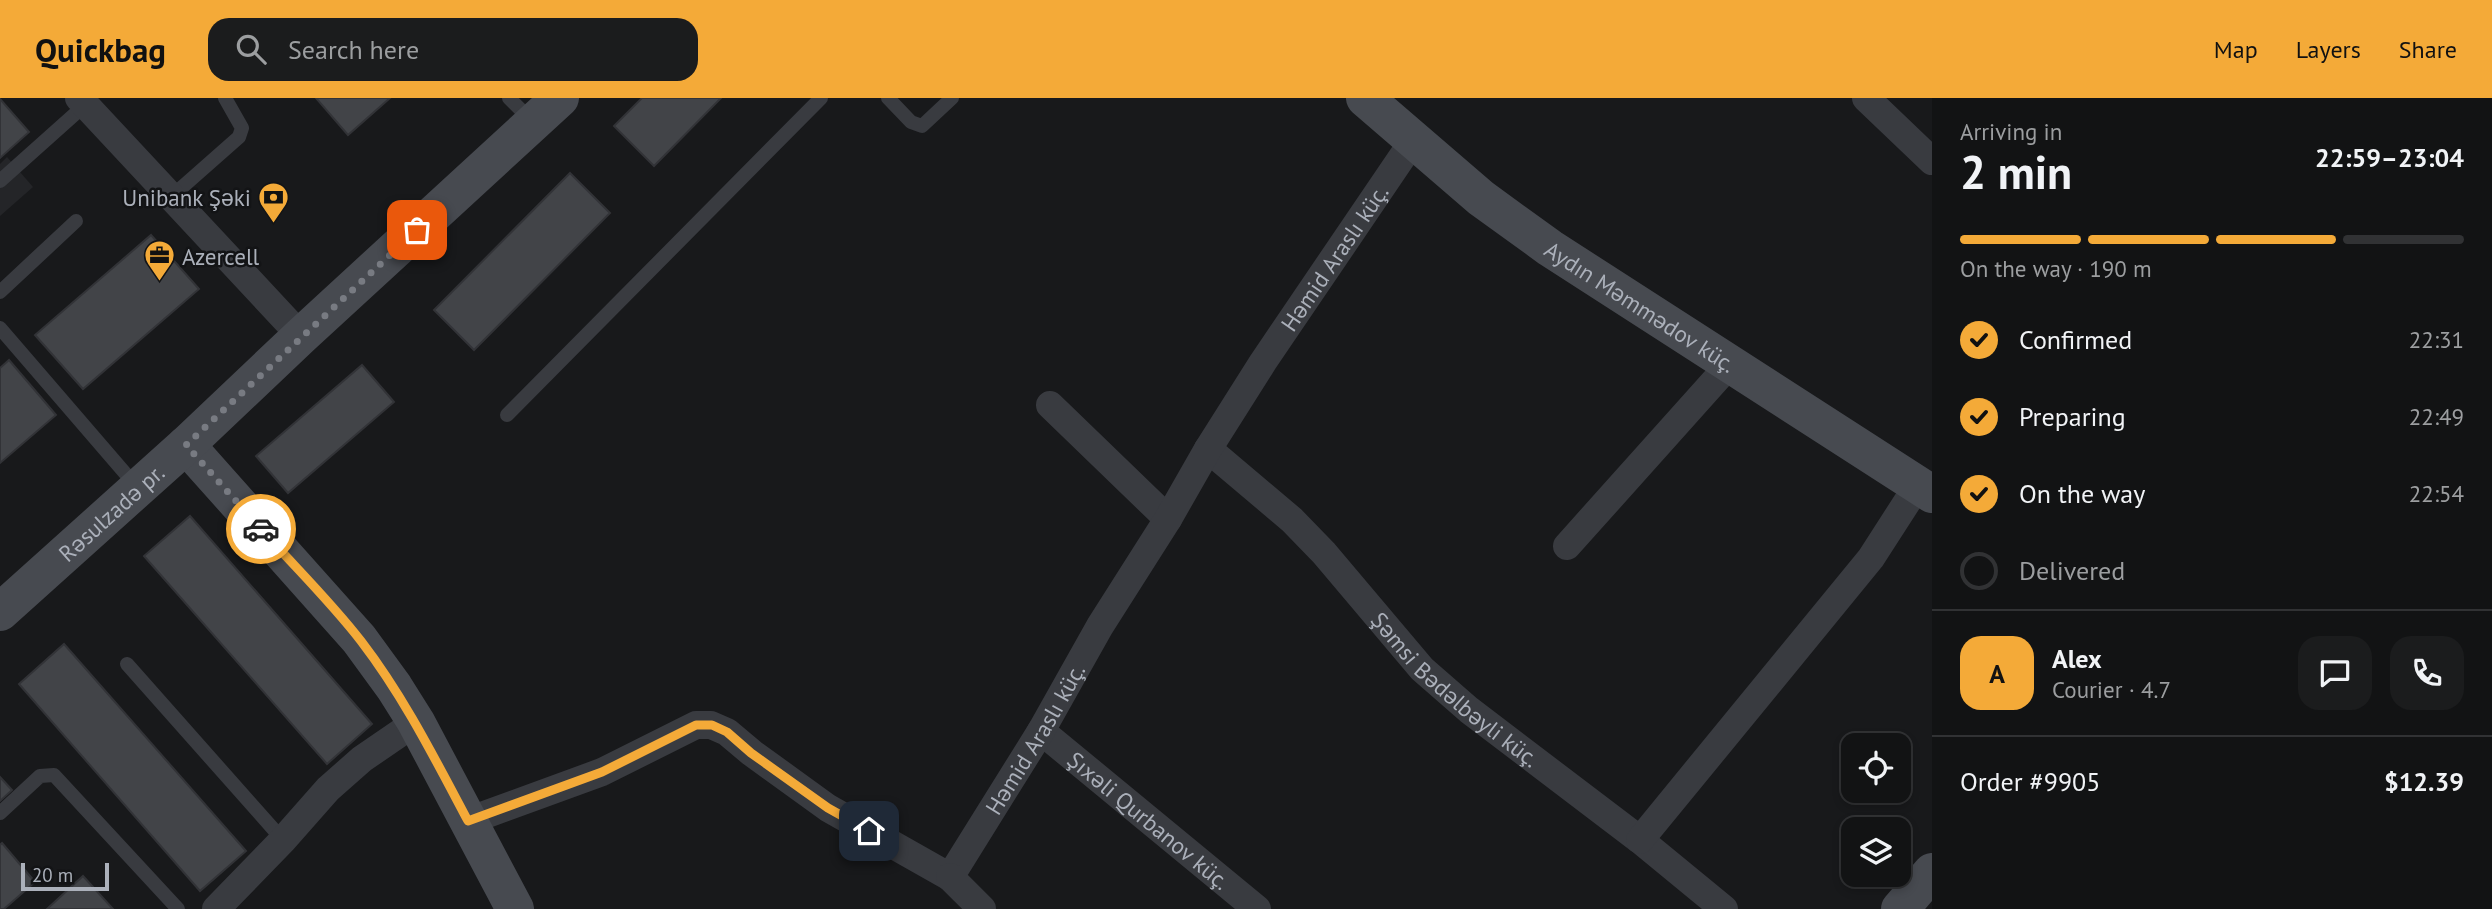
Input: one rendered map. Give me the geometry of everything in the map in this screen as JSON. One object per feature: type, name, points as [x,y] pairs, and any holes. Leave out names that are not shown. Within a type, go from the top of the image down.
[{"type":"street","name":"Aydın Məmmədov küç.","points":[[1365,98],[1481,198],[1550,248],[1925,490]]},
{"type":"street","points":[[1866,98],[1932,160]]},
{"type":"street","points":[[82,102],[301,336]]},
{"type":"street","name":"Rəsulzadə pr.","points":[[0,612],[186,445],[301,336],[534,106]]},
{"type":"street","name":"Həmid Araslı küç.","points":[[950,877],[1041,731],[1100,626],[1168,519],[1208,449],[1263,362],[1413,141]]},
{"type":"street","points":[[1567,547],[1730,364]]},
{"type":"street","points":[[1050,405],[1168,519]]},
{"type":"street","points":[[186,445],[359,639],[416,722],[515,909]]},
{"type":"street","name":"Şəmsi Bədəlbəyli küç.","points":[[1208,449],[1292,520],[1316,544],[1422,669],[1469,710],[1640,839],[1724,909]]},
{"type":"street","points":[[1640,839],[1925,490]]},
{"type":"street","points":[[216,909],[328,789],[362,758],[416,722]]},
{"type":"street","points":[[468,821],[602,772],[696,725],[712,725],[727,732],[751,753],[828,808],[950,877],[982,909]]},
{"type":"street","name":"Şıxəli Qurbanov küç.","points":[[1041,731],[1257,909]]},
{"type":"street","points":[[1900,909],[1932,872]]},
{"type":"lane","points":[[171,197],[239,137],[242,128],[225,98]]},
{"type":"lane","points":[[507,415],[821,98]]},
{"type":"lane","points":[[888,98],[911,122],[922,126],[952,98]]},
{"type":"lane","points":[[0,181],[82,102]]},
{"type":"lane","points":[[0,292],[76,221]]},
{"type":"lane","points":[[0,328],[138,488]]},
{"type":"lane","points":[[127,664],[283,840]]},
{"type":"lane","points":[[0,813],[40,776],[54,775],[178,909]]},
{"type":"shaded area","points":[[7,157],[33,187],[0,216],[0,164]]},
{"type":"building","points":[[316,98],[390,98],[348,135]]},
{"type":"building","points":[[642,98],[721,98],[654,166],[614,126]]},
{"type":"building","points":[[0,99],[29,132],[0,158]]},
{"type":"building","points":[[570,173],[610,213],[474,350],[434,310]]},
{"type":"building","points":[[151,235],[199,289],[83,389],[35,335]]},
{"type":"building","points":[[9,360],[56,415],[0,463],[0,368]]},
{"type":"building","points":[[362,365],[394,402],[288,493],[256,456]]},
{"type":"building","points":[[190,516],[372,724],[327,764],[144,556]]},
{"type":"building","points":[[64,644],[246,851],[200,891],[19,684]]},
{"type":"building","points":[[0,777],[12,790],[0,801]]},
{"type":"building","points":[[2,843],[35,882],[4,909],[0,909],[0,845]]},
{"type":"building","points":[[83,876],[113,909],[47,909]]},
{"type":"way so far","points":[[261,529],[186,445],[417,230]]},
{"type":"place","name":"Unibank Şəki","points":[[274,224]]},
{"type":"place","name":"Azercell","points":[[159,283]]},
{"type":"route","points":[[261,529],[359,639],[394,687],[416,722],[468,821],[602,772],[696,725],[712,725],[727,732],[751,753],[828,808],[869,831]]}]
